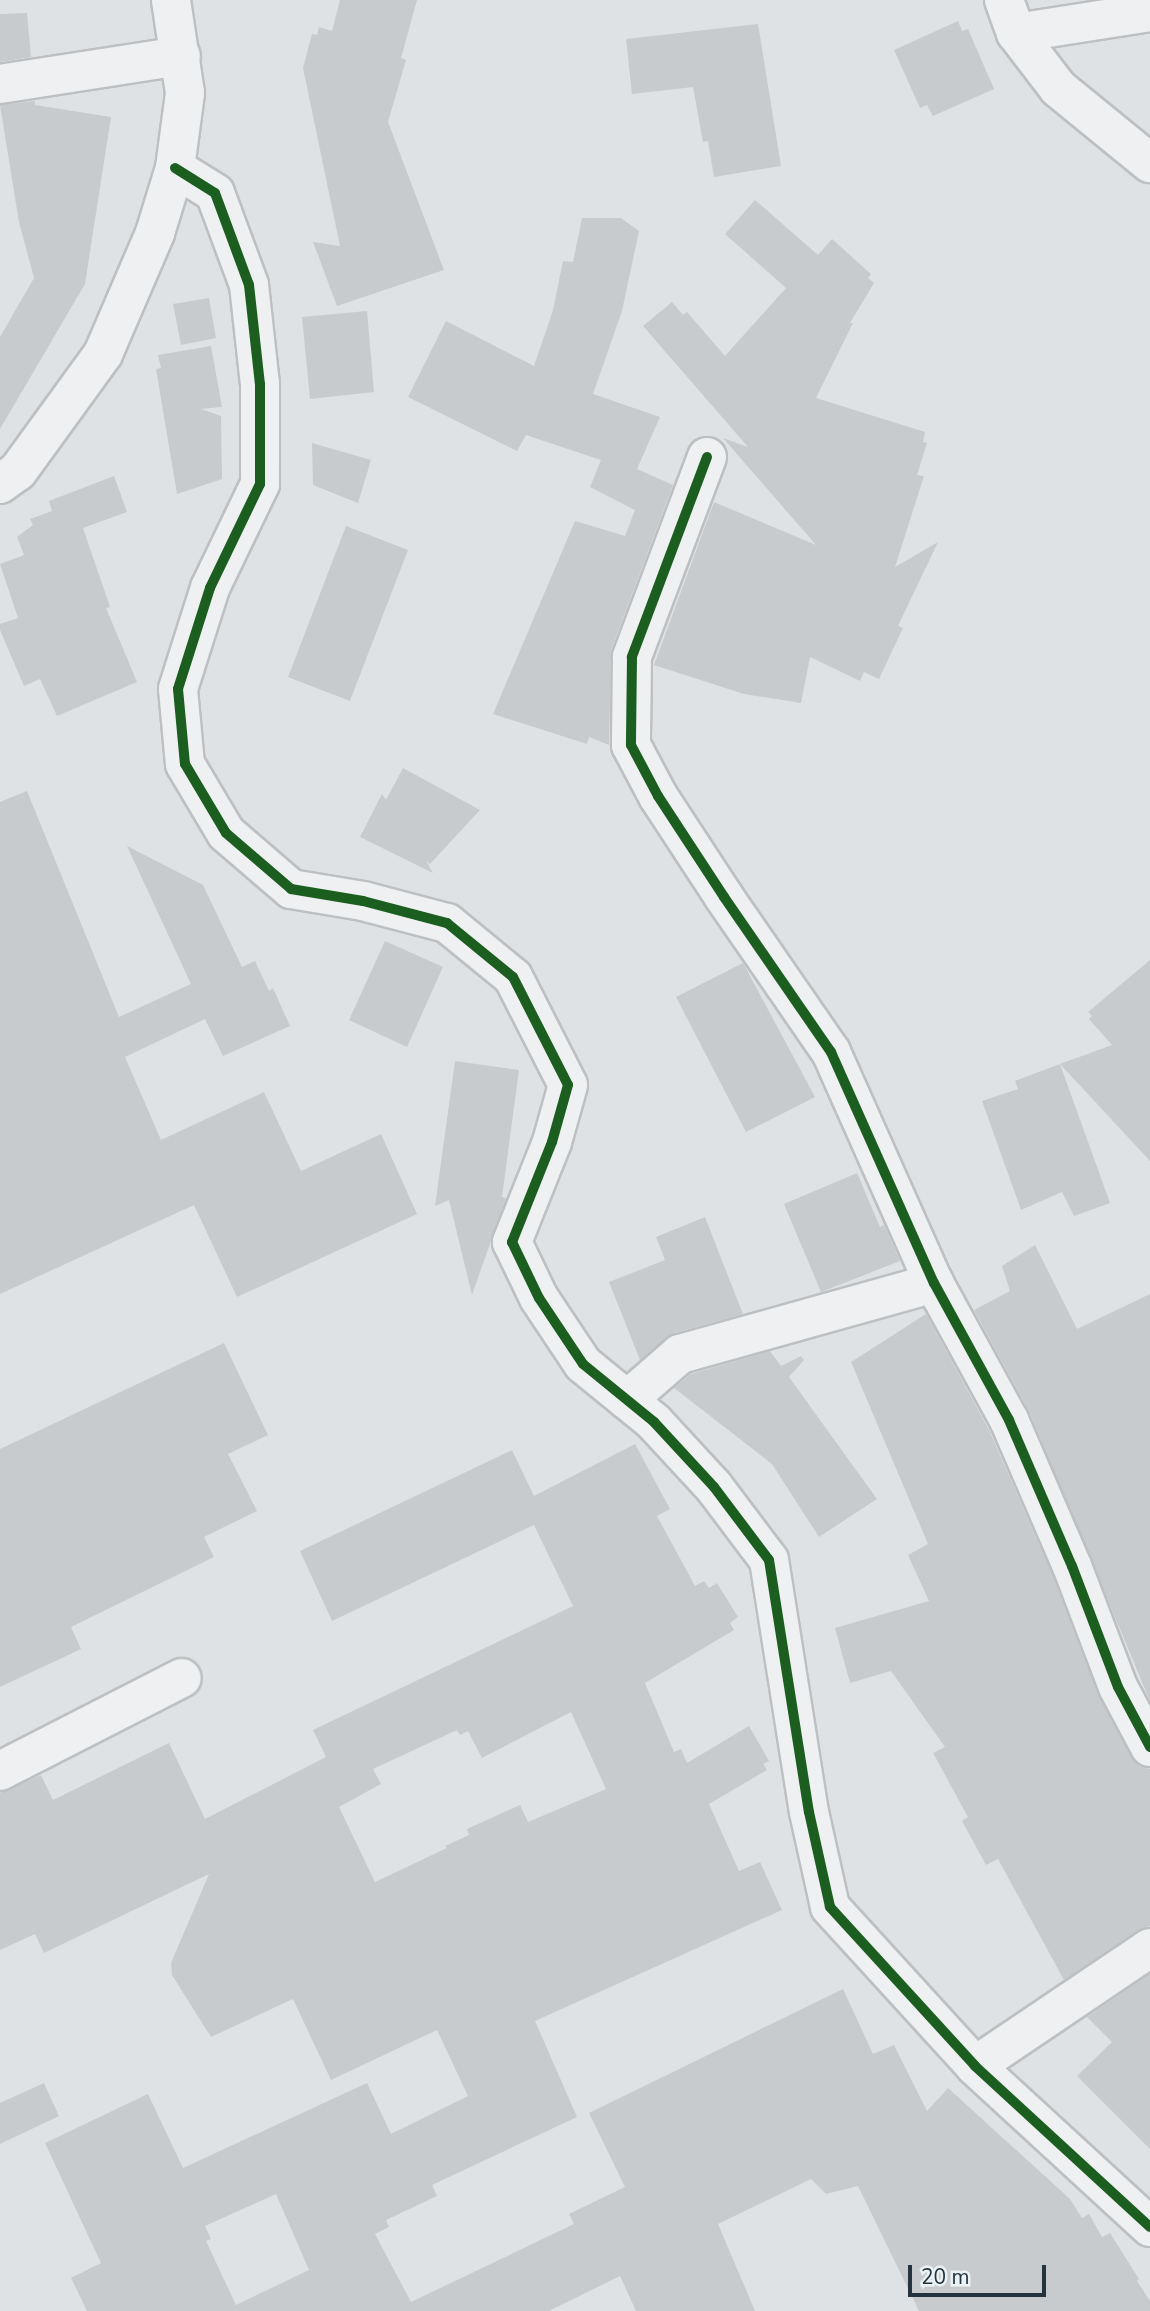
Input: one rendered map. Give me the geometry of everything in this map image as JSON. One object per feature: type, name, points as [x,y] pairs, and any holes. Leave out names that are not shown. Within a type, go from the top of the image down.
[{"type":"street","points":[[0,484],[18,471],[103,354],[155,233],[175,168],[185,93],[170,0]]},
{"type":"street","points":[[1010,17],[1150,12]]},
{"type":"street","points":[[1010,17],[1058,88],[1150,163]]},
{"type":"street","points":[[0,84],[181,56]]},
{"type":"street","points":[[175,168],[215,194],[249,285],[260,384],[260,484],[210,588],[178,690],[185,764],[226,832],[291,889],[362,901],[447,923],[513,978],[568,1085],[552,1142],[512,1242],[539,1298],[583,1364],[654,1422],[714,1488],[769,1560],[809,1812],[830,1907],[975,2066],[1150,2227]]},
{"type":"street","points":[[707,457],[632,657],[631,745],[658,796],[831,1052],[934,1283],[1009,1420],[1072,1566],[1118,1687],[1150,1747]]},
{"type":"street","points":[[627,1400],[680,1354],[934,1283]]},
{"type":"street","points":[[0,1771],[182,1678]]},
{"type":"street","points":[[975,2066],[1150,1948]]},
{"type":"building","points":[[340,0],[417,0],[401,58],[406,60],[388,122],[444,270],[337,306],[313,242],[340,246],[303,68],[312,34],[317,35],[319,27],[332,31]]},
{"type":"building","points":[[27,13],[31,57],[0,62],[0,14]]},
{"type":"building","points":[[958,21],[962,31],[968,29],[994,89],[933,116],[927,105],[920,108],[894,50]]},
{"type":"building","points":[[758,24],[781,166],[714,177],[708,141],[703,142],[693,87],[632,94],[626,39]]},
{"type":"building","points":[[35,101],[35,105],[111,117],[85,284],[0,429],[0,337],[34,278],[19,222],[0,105]]},
{"type":"building","points":[[755,200],[818,255],[832,239],[871,274],[868,278],[874,283],[850,323],[853,323],[816,398],[925,432],[923,442],[927,443],[917,475],[924,476],[895,567],[938,542],[898,626],[903,628],[879,679],[864,672],[860,681],[810,657],[801,703],[744,694],[654,665],[714,502],[816,545],[723,438],[748,447],[643,326],[672,302],[683,315],[687,312],[725,356],[786,288],[725,234]]},
{"type":"building","points":[[582,218],[621,218],[639,231],[622,311],[593,394],[660,417],[637,469],[673,485],[611,650],[609,745],[589,737],[587,744],[493,714],[575,521],[625,536],[635,510],[590,487],[601,460],[526,435],[517,451],[408,397],[446,321],[534,366],[553,310],[563,261],[573,262]]},
{"type":"building","points":[[209,298],[216,338],[181,345],[173,304]]},
{"type":"building","points":[[367,311],[374,392],[310,399],[302,317]]},
{"type":"building","points":[[211,346],[222,407],[201,409],[221,416],[222,479],[177,494],[156,369],[161,368],[158,355]]},
{"type":"building","points":[[312,443],[371,460],[358,503],[313,485]]},
{"type":"building","points":[[114,476],[127,512],[83,528],[110,607],[106,608],[137,682],[57,716],[40,679],[24,686],[0,630],[0,624],[18,618],[0,564],[24,555],[17,537],[33,525],[30,519],[52,511],[49,501]]},
{"type":"building","points":[[346,526],[408,550],[350,701],[288,677]]},
{"type":"building","points":[[403,768],[480,810],[430,864],[426,861],[433,873],[360,837],[382,794],[386,800]]},
{"type":"building","points":[[27,791],[119,1017],[191,984],[127,846],[203,885],[242,967],[255,961],[269,991],[273,988],[290,1026],[223,1056],[205,1019],[125,1057],[161,1140],[264,1092],[301,1171],[381,1134],[417,1214],[237,1297],[194,1205],[0,1294],[0,802]]},
{"type":"building","points":[[385,941],[443,967],[407,1047],[349,1020]]},
{"type":"building","points":[[1150,960],[1150,1161],[1060,1064],[1112,1045],[1089,1019],[1092,1016],[1088,1012]]},
{"type":"building","points":[[743,963],[815,1097],[746,1132],[676,997]]},
{"type":"building","points":[[455,1061],[519,1070],[502,1197],[506,1198],[472,1295],[449,1200],[435,1206]]},
{"type":"building","points":[[1060,1064],[1110,1203],[1074,1216],[1062,1192],[1021,1210],[982,1101],[1018,1089],[1015,1081]]},
{"type":"building","points":[[857,1173],[880,1227],[884,1225],[900,1261],[821,1292],[784,1204]]},
{"type":"building","points":[[705,1217],[743,1314],[674,1333],[640,1360],[609,1282],[665,1260],[656,1237]]},
{"type":"building","points":[[1035,1245],[1077,1329],[1150,1294],[1150,1701],[1029,1411],[974,1310],[1010,1291],[1002,1266]]},
{"type":"building","points":[[926,1314],[989,1430],[1052,1574],[1099,1697],[1131,1757],[1139,1766],[1150,1769],[1150,1926],[1138,1930],[1064,1980],[998,1859],[986,1865],[962,1821],[968,1817],[933,1753],[945,1747],[891,1671],[850,1683],[835,1628],[929,1601],[908,1555],[928,1544],[851,1362]]},
{"type":"building","points":[[224,1343],[268,1435],[228,1454],[257,1511],[204,1537],[214,1557],[71,1627],[81,1649],[0,1687],[0,1449]]},
{"type":"building","points":[[770,1351],[781,1366],[801,1356],[804,1360],[789,1377],[877,1499],[819,1537],[772,1464],[674,1388],[691,1374]]},
{"type":"building","points":[[635,1444],[670,1509],[657,1516],[695,1586],[704,1581],[709,1588],[717,1583],[738,1617],[730,1623],[734,1630],[645,1683],[674,1752],[681,1749],[687,1763],[749,1726],[769,1761],[763,1764],[767,1770],[709,1804],[739,1871],[760,1862],[782,1910],[535,2021],[577,2117],[432,2185],[437,2196],[386,2220],[389,2227],[375,2234],[411,2302],[574,2224],[569,2214],[625,2187],[589,2113],[843,1989],[873,2054],[894,2045],[927,2111],[948,2088],[1070,2199],[1082,2218],[1089,2214],[1102,2237],[1110,2233],[1139,2279],[1137,2281],[1150,2301],[1150,2311],[919,2311],[858,2186],[826,2194],[811,2179],[718,2224],[755,2311],[636,2311],[620,2276],[549,2311],[87,2311],[71,2278],[101,2263],[45,2143],[148,2094],[183,2168],[367,2083],[391,2134],[468,2096],[437,2030],[331,2080],[293,1999],[211,2037],[172,1975],[171,1963],[209,1874],[44,1953],[35,1934],[0,1950],[0,1793],[41,1775],[53,1800],[169,1743],[205,1819],[326,1757],[313,1730],[573,1606],[534,1525],[332,1621],[300,1551],[512,1450],[534,1496]],"holes":[[[571,1712],[606,1789],[528,1822],[520,1805],[467,1829],[469,1835],[445,1846],[447,1848],[375,1882],[339,1807],[381,1784],[373,1769],[457,1730],[460,1735],[468,1731],[482,1758]],[[276,2194],[309,2270],[236,2305],[206,2241],[211,2239],[205,2226]]]},
{"type":"building","points":[[1150,1974],[1150,2149],[1077,2076],[1112,2042],[1087,2017]]},
{"type":"building","points":[[44,2083],[59,2116],[0,2144],[0,2103]]},
{"type":"cycle path","points":[[175,168],[215,193],[249,285],[260,384],[260,484],[210,588],[178,689],[185,764],[226,833],[291,889],[363,901],[447,923],[513,977],[568,1085],[552,1142],[512,1242],[539,1298],[583,1364],[654,1422],[714,1487],[769,1560],[809,1812],[830,1907],[975,2066],[1150,2227]]},
{"type":"cycle path","points":[[707,457],[632,657],[631,745],[658,796],[831,1052],[934,1283],[1009,1420],[1072,1566],[1118,1687],[1150,1747]]}]
